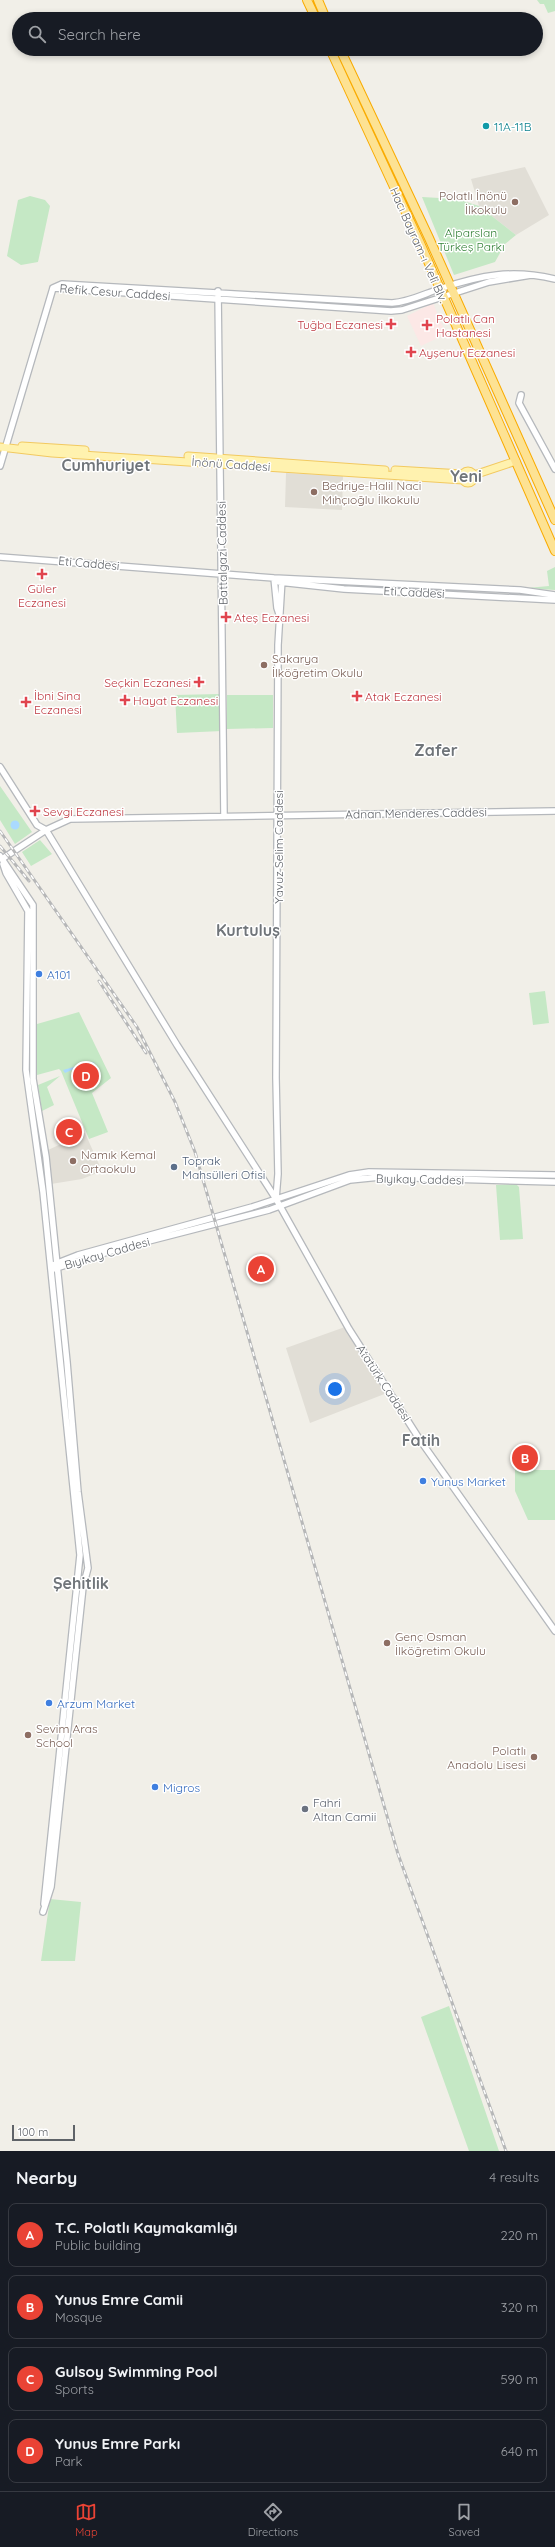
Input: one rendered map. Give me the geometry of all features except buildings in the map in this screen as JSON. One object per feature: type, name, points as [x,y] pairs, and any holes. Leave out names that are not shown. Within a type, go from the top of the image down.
[{"type":"highway","points":[[307,0],[313,12]]},
{"type":"highway","points":[[318,0],[323,12]]},
{"type":"highway","name":"Hacı Bayram-ı Velî Blv.","points":[[333,56],[441,293],[555,551]]},
{"type":"highway","name":"Hacı Bayram-ı Velî Blv.","points":[[343,56],[509,413],[555,520]]},
{"type":"main road","name":"İnönü Caddesi","points":[[3,446],[463,477],[468,471],[474,475],[516,461]]},
{"type":"street","points":[[441,293],[490,282],[532,275],[555,279]]},
{"type":"street","name":"Refik Cesur Caddesi","points":[[53,288],[62,284],[218,291],[392,303],[441,293]]},
{"type":"street","points":[[0,466],[3,446],[53,288]]},
{"type":"street","name":"Refik Cesur Caddesi","points":[[53,288],[391,311],[402,310],[441,293]]},
{"type":"street","name":"Battalgazi Caddesi","points":[[218,291],[221,461],[220,531],[223,574],[224,816]]},
{"type":"street","points":[[520,395],[519,403],[555,469]]},
{"type":"street","name":"Eti Caddesi","points":[[0,557],[274,578],[282,581],[555,600]]},
{"type":"street","name":"Yavuz Selim Caddesi","points":[[274,578],[276,608],[279,614],[276,1078],[278,1174],[276,1200]]},
{"type":"street","name":"Eti Caddesi","points":[[282,581],[520,590],[555,595]]},
{"type":"street","name":"Yavuz Selim Caddesi","points":[[279,614],[282,609],[282,581]]},
{"type":"street","name":"Atatürk Caddesi","points":[[0,767],[37,825],[46,830],[177,1045],[276,1200],[349,1328],[390,1393],[555,1631]]},
{"type":"street","name":"Adnan Menderes Caddesi","points":[[1,857],[46,830],[70,819],[555,811]]},
{"type":"street","points":[[1,857],[6,873],[28,911],[26,1070],[55,1267],[79,1500],[88,1568],[83,1587],[51,1887],[43,1912],[80,1555],[55,1267]]},
{"type":"street","name":"Bıyıkay Caddesi","points":[[55,1267],[276,1200],[349,1175],[369,1172],[555,1176]]},
{"type":"street","name":"Bıyıkay Caddesi","points":[[55,1267],[279,1206],[350,1180],[380,1177],[555,1182]]},
{"type":"shaded area","name":"Polatlı İnönü İlkokulu","points":[[525,167],[549,215],[516,235],[479,206],[471,179]]},
{"type":"shaded area","name":"Polatlı Can Hastanesi","points":[[433,303],[446,334],[421,346],[407,316]]},
{"type":"shaded area","name":"Bedriye-Halil Naci Mıhçıoğlu İlkokulu","points":[[286,473],[343,476],[342,510],[285,507]]},
{"type":"shaded area","name":"Namık Kemal Ortaokulu","points":[[85,1133],[102,1171],[82,1179],[51,1184],[48,1150]]},
{"type":"shaded area","points":[[345,1327],[387,1393],[310,1423],[286,1348]]},
{"type":"green space","points":[[537,0],[555,0],[555,11],[548,13],[544,4],[540,4]]},
{"type":"green space","points":[[30,196],[45,200],[50,206],[38,262],[21,265],[7,256],[18,200]]},
{"type":"green space","name":"Alparslan Türkeş Parkı","points":[[422,197],[457,199],[479,206],[516,235],[505,244],[495,262],[454,275]]},
{"type":"green space","points":[[555,567],[555,590],[527,588],[549,586],[547,571]]},
{"type":"green space","points":[[220,694],[222,731],[177,733],[175,695]]},
{"type":"green space","points":[[227,695],[273,695],[273,728],[227,729]]},
{"type":"green space","points":[[0,786],[32,832],[15,844],[0,820]]},
{"type":"green space","points":[[40,840],[52,854],[31,866],[22,852]]},
{"type":"green space","points":[[545,991],[549,1023],[533,1025],[529,993]]},
{"type":"green space","points":[[79,1012],[111,1078],[92,1093],[108,1132],[89,1139],[61,1071],[59,1069],[37,1075],[37,1024]]},
{"type":"green space","points":[[60,1076],[47,1087],[54,1105],[42,1111],[38,1085]]},
{"type":"green space","points":[[516,1184],[519,1187],[523,1239],[500,1240],[496,1185]]},
{"type":"green space","points":[[515,1470],[555,1470],[555,1520],[528,1520],[515,1491]]},
{"type":"green space","points":[[50,1899],[81,1902],[75,1961],[41,1961]]},
{"type":"green space","points":[[449,2006],[499,2151],[469,2151],[421,2017]]},
{"type":"water","points":[[15,820],[20,825],[15,830],[10,825]]},
{"type":"water","points":[[92,1062],[95,1063],[90,1066],[82,1066],[78,1070],[74,1069],[65,1073],[63,1070]]},
{"type":"railway","points":[[0,831],[137,1027],[175,1102],[195,1152],[398,1854],[506,2151]]},
{"type":"railway","points":[[0,846],[29,881]]},
{"type":"railway","points":[[99,981],[146,1053]]},
{"type":"place","name":"11A-11B","points":[[486,126]]},
{"type":"place","name":"Polatlı İnönü İlkokulu","points":[[515,202]]},
{"type":"place","name":"Tuğba Eczanesi","points":[[391,324]]},
{"type":"place","name":"Polatlı Can Hastanesi","points":[[427,325]]},
{"type":"place","name":"Ayşenur Eczanesi","points":[[411,352]]},
{"type":"place","name":"Bedriye-Halil Naci Mıhçıoğlu İlkokulu","points":[[314,492]]},
{"type":"place","name":"Güler Eczanesi","points":[[42,574]]},
{"type":"place","name":"Ateş Eczanesi","points":[[226,617]]},
{"type":"place","name":"Sakarya İlköğretim Okulu","points":[[264,665]]},
{"type":"place","name":"Seçkin Eczanesi","points":[[199,682]]},
{"type":"place","name":"Atak Eczanesi","points":[[357,696]]},
{"type":"place","name":"Hayat Eczanesi","points":[[125,700]]},
{"type":"place","name":"İbni Sina Eczanesi","points":[[26,702]]},
{"type":"place","name":"Sevgi Eczanesi","points":[[35,811]]},
{"type":"place","name":"A101","points":[[39,974]]},
{"type":"place","name":"Yunus Emre Parkı","points":[[86,1076]]},
{"type":"place","name":"Gulsoy Swimming Pool","points":[[69,1132]]},
{"type":"place","name":"Namık Kemal Ortaokulu","points":[[73,1161]]},
{"type":"place","name":"Toprak Mahsülleri Ofisi","points":[[174,1167]]},
{"type":"place","name":"T.C. Polatlı Kaymakamlığı","points":[[261,1269]]},
{"type":"place","name":"Yunus Emre Camii","points":[[525,1458]]},
{"type":"place","name":"Yunus Market","points":[[423,1481]]},
{"type":"place","name":"Genç Osman İlköğretim Okulu","points":[[387,1643]]},
{"type":"place","name":"Arzum Market","points":[[49,1703]]},
{"type":"place","name":"Sevim Aras School","points":[[28,1735]]},
{"type":"place","name":"Polatlı Anadolu Lisesi","points":[[534,1757]]},
{"type":"place","name":"Migros","points":[[155,1787]]},
{"type":"place","name":"Fahri Altan Camii","points":[[305,1809]]},
{"type":"district","name":"Cumhuriyet","points":[[106,465]]},
{"type":"district","name":"Yeni","points":[[466,476]]},
{"type":"district","name":"Zafer","points":[[436,750]]},
{"type":"district","name":"Kurtuluş","points":[[248,930]]},
{"type":"district","name":"Fatih","points":[[421,1440]]},
{"type":"district","name":"Şehitlik","points":[[81,1583]]}]
